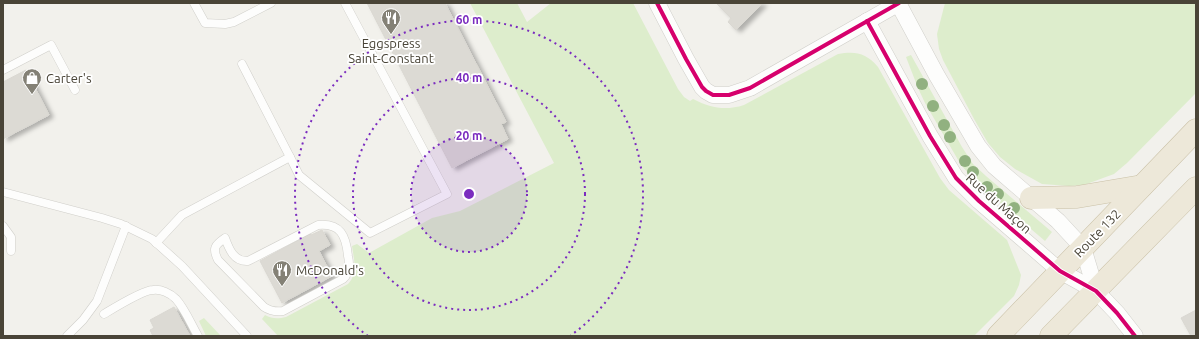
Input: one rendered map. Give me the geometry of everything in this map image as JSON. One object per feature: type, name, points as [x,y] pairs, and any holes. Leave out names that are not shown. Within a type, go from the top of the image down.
[{"type":"highway","name":"Route 132","points":[[998,336],[1196,130]]},
{"type":"highway","points":[[1031,198],[1077,196],[1142,186]]},
{"type":"highway","points":[[1051,336],[1196,188]]},
{"type":"street","name":"Rue du Maçon","points":[[657,3],[686,60],[702,86],[706,91],[713,95],[720,96],[750,88],[898,3],[936,74],[978,146],[994,166],[1070,233],[1083,248],[1096,291]]},
{"type":"street","name":"Rue du Maçon","points":[[866,21],[930,136],[956,178],[979,201],[1060,271],[1096,291]]},
{"type":"street","points":[[1096,291],[1117,313],[1135,336]]},
{"type":"lane","points":[[194,3],[205,23],[224,24],[234,22],[271,3]]},
{"type":"lane","points":[[242,64],[300,175],[370,233],[447,194],[345,3]]},
{"type":"lane","points":[[3,70],[51,45],[75,90]]},
{"type":"lane","points":[[156,243],[182,215],[290,157]]},
{"type":"lane","points":[[3,192],[102,218],[126,226],[146,236],[182,266],[247,336]]},
{"type":"lane","points":[[318,225],[333,226],[343,235],[347,243],[350,266],[349,271],[343,279],[290,308],[277,312],[269,310],[264,307],[218,260],[214,249],[217,244],[225,238],[229,249],[233,254],[243,261],[248,261],[318,225]]},
{"type":"lane","points":[[3,226],[11,237],[11,251]]},
{"type":"lane","points":[[68,336],[97,302],[126,226]]},
{"type":"lane","points":[[104,314],[132,298],[153,290],[163,291],[176,299],[198,336]]},
{"type":"green space","points":[[470,3],[517,3],[527,22],[551,3],[633,3],[678,89],[684,97],[690,101],[693,99],[706,105],[718,108],[731,108],[744,105],[838,54],[855,53],[865,56],[874,62],[878,67],[940,178],[949,190],[1007,240],[1021,275],[1019,285],[1014,296],[974,336],[278,336],[262,319],[265,315],[275,318],[286,317],[348,284],[354,271],[352,246],[357,244],[369,253],[432,218],[460,211],[554,163]]},
{"type":"green space","points":[[945,3],[1196,3],[1196,93],[1127,163],[1114,174],[1084,185],[1069,186],[1042,184],[1015,169],[1000,157],[988,143],[974,119],[943,60],[939,49],[937,34]]},
{"type":"green space","points":[[911,55],[973,164],[1052,232],[1045,241],[976,182],[961,165],[925,103],[918,88],[906,57]]},
{"type":"green space","points":[[204,318],[221,336],[206,336],[199,321]]},
{"type":"building","points":[[367,3],[445,3],[506,122],[501,124],[508,139],[452,168]]},
{"type":"building","points":[[716,3],[763,3],[736,30],[728,22],[731,18]]},
{"type":"building","points":[[26,70],[49,115],[3,139],[3,82]]},
{"type":"building","points":[[322,230],[330,245],[319,251],[332,276],[282,303],[260,261],[310,234],[311,235]]},
{"type":"building","points":[[174,307],[190,336],[153,336],[150,330],[154,328],[150,320]]},
{"type":"building","points":[[1196,310],[1196,336],[1191,336],[1181,318]]},
{"type":"cycle path","points":[[657,3],[702,87],[713,95],[729,95],[750,88],[899,3]]},
{"type":"cycle path","points":[[867,21],[930,136],[956,178],[979,201],[1060,271],[1096,291],[1117,313],[1135,336]]},
{"type":"place","name":"Eggspress Saint-Constant","points":[[391,35]]},
{"type":"place","name":"Carter's","points":[[32,95]]},
{"type":"place","name":"McDonald's","points":[[282,287]]}]
